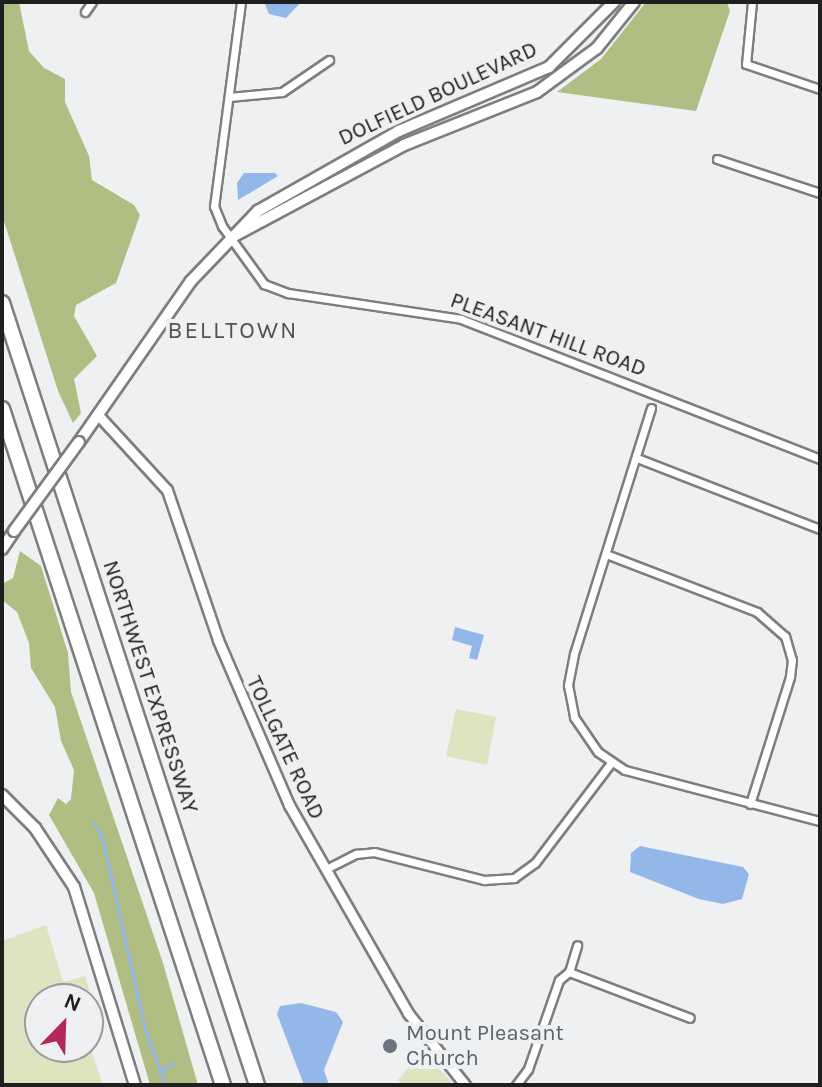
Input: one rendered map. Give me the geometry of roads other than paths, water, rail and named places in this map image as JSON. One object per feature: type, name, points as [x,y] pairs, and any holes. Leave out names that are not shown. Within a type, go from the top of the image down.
[{"type":"highway","name":"NORTHWEST EXPRESSWAY","points":[[2,303],[257,1085]]},
{"type":"highway","points":[[2,409],[223,1085]]},
{"type":"main road","name":"DOLFIELD BOULEVARD","points":[[2,549],[99,416],[191,281],[230,238],[277,198],[368,147],[549,67],[614,2]]},
{"type":"main road","name":"DOLFIELD BOULEVARD","points":[[230,238],[404,145],[537,92],[597,48],[634,2]]},
{"type":"main road","points":[[2,795],[35,828],[74,887],[135,1085]]},
{"type":"street","points":[[85,12],[92,2]]},
{"type":"street","name":"PLEASANT HILL ROAD","points":[[241,2],[214,206],[230,238],[257,277],[275,289],[461,319],[820,459]]},
{"type":"street","points":[[752,2],[746,64],[820,89]]},
{"type":"street","points":[[229,97],[282,92],[329,60]]},
{"type":"street","points":[[717,159],[820,193]]},
{"type":"street","points":[[651,408],[568,685],[581,730],[611,763],[820,821]]},
{"type":"street","name":"TOLLGATE ROAD","points":[[99,416],[151,471],[172,501],[251,722],[289,805],[417,1026],[465,1085]]},
{"type":"street","points":[[637,458],[820,529]]},
{"type":"street","points":[[606,554],[757,612],[785,636],[792,660],[790,677],[750,804]]},
{"type":"street","points":[[326,869],[356,854],[374,852],[484,880],[514,878],[535,863],[611,763]]},
{"type":"street","points":[[516,1085],[532,1059],[559,980],[569,972],[577,945]]},
{"type":"street","points":[[569,972],[690,1018]]},
{"type":"water","points":[[264,2],[301,2],[286,18],[269,14]]},
{"type":"water","points":[[244,173],[275,173],[278,176],[238,200],[237,183]]},
{"type":"water","points":[[455,627],[484,635],[477,660],[469,658],[472,646],[452,640]]},
{"type":"water","points":[[640,846],[743,867],[749,874],[742,899],[723,904],[699,899],[630,872],[631,853]]},
{"type":"water","points":[[301,1003],[336,1012],[343,1022],[324,1070],[329,1085],[304,1085],[277,1014],[280,1006]]},
{"type":"waterway","points":[[93,822],[102,837],[146,1032],[166,1085]]},
{"type":"waterway","points":[[158,1072],[174,1063]]},
{"type":"place","name":"Mount Pleasant Church","points":[[390,1046]]},
{"type":"district","name":"BELLTOWN","points":[[233,331]]}]
